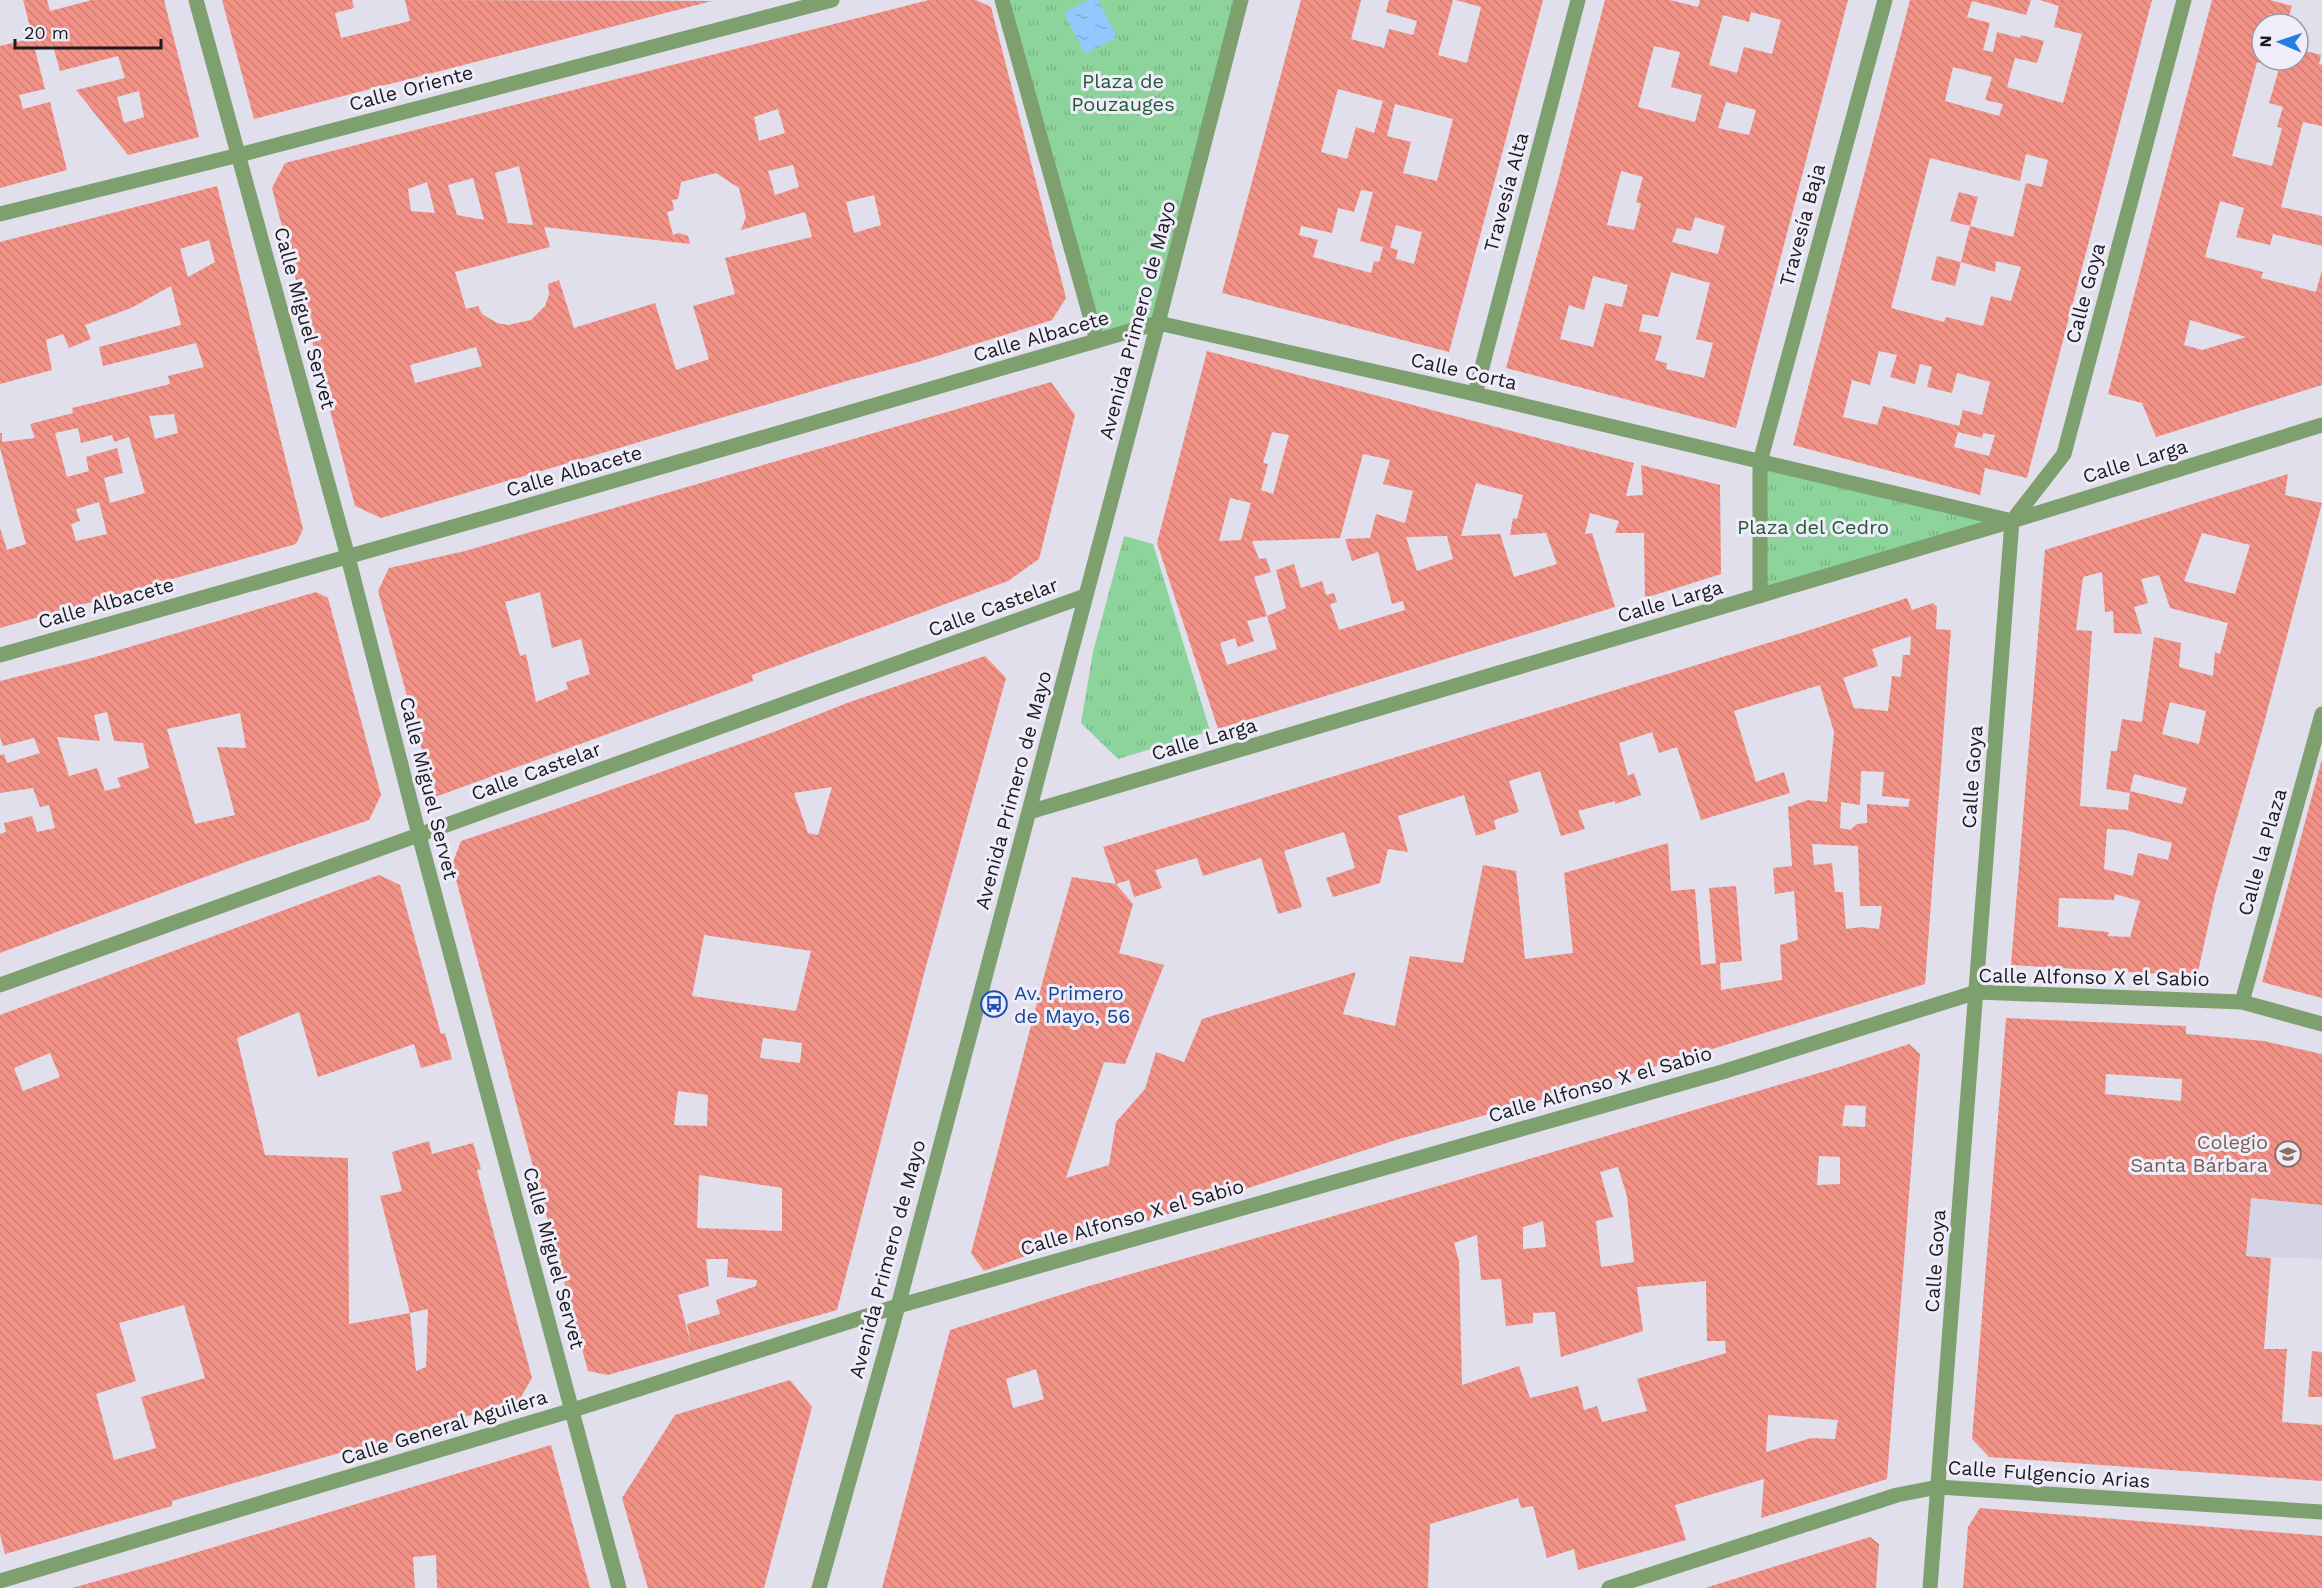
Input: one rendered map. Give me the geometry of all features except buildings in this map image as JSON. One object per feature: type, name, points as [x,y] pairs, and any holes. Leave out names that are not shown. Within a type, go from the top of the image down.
[{"type":"street","name":"Calle Miguel Servet","points":[[196,0],[348,557],[419,835],[619,1588]]},
{"type":"street","name":"Calle Oriente","points":[[0,214],[239,155],[832,0]]},
{"type":"street","points":[[1002,0],[1096,341]]},
{"type":"street","name":"Avenida Primero de Mayo","points":[[819,1588],[898,1306],[1241,0]]},
{"type":"street","name":"Travesía Alta","points":[[1475,394],[1578,0]]},
{"type":"street","name":"Travesía Baja","points":[[1760,462],[1885,0]]},
{"type":"street","name":"Calle Goya","points":[[1930,1588],[2012,521],[2064,454],[2184,0]]},
{"type":"street","name":"Calle Albacete","points":[[0,655],[1158,323]]},
{"type":"street","name":"Calle Corta","points":[[1158,323],[1475,394],[1760,462]]},
{"type":"street","name":"Calle Larga","points":[[1029,812],[1760,597],[2322,426]]},
{"type":"street","points":[[1760,597],[1760,462],[2012,521]]},
{"type":"street","name":"Calle Castelar","points":[[0,985],[1085,596]]},
{"type":"street","name":"Calle la Plaza","points":[[2242,1002],[2322,714]]},
{"type":"street","name":"Calle Alfonso X el Sabio","points":[[898,1306],[1722,1072],[1977,992],[2242,1002],[2322,1024]]},
{"type":"street","name":"Calle General Aguilera","points":[[0,1581],[573,1410],[898,1306]]},
{"type":"street","name":"Calle Fulgencio Arias","points":[[1609,1588],[1897,1495],[1938,1487],[2322,1512]]},
{"type":"shaded area","name":"Colegio Santa Bárbara","points":[[2264,1041],[2322,1101],[2322,1259],[2246,1256]]},
{"type":"green space","name":"Plaza de Pouzauges","points":[[1002,0],[1241,0],[1158,323],[1097,341]]},
{"type":"green space","name":"Plaza del Cedro","points":[[1760,462],[2012,521],[1760,596]]},
{"type":"green space","points":[[1124,536],[1153,544],[1210,731],[1118,759],[1081,723],[1093,652]]},
{"type":"water","points":[[1088,0],[1098,0],[1117,37],[1085,54],[1064,13]]},
{"type":"place","name":"Av. Primero de Mayo, 56","points":[[994,1004]]},
{"type":"place","name":"Colegio Santa Bárbara","points":[[2288,1154]]}]
